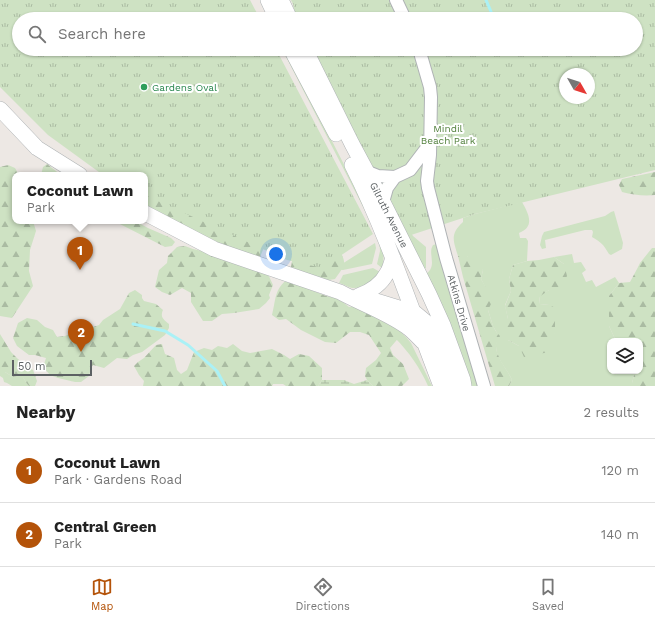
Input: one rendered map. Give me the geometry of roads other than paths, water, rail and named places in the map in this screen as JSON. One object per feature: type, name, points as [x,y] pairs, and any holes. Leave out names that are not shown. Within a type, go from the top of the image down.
[{"type":"street","points":[[268,0],[274,12]]},
{"type":"street","points":[[281,0],[287,12]]},
{"type":"street","points":[[396,0],[402,12]]},
{"type":"street","name":"Gilruth Avenue","points":[[295,56],[352,165],[372,207],[393,258],[441,386]]},
{"type":"street","name":"Gilruth Avenue","points":[[308,56],[429,294],[443,325],[464,386]]},
{"type":"street","name":"Atkins Drive","points":[[421,56],[430,92],[428,188],[484,386]]},
{"type":"street","points":[[1,111],[37,148],[75,172]]},
{"type":"street","points":[[352,165],[378,176],[395,177],[410,170],[429,145]]},
{"type":"street","points":[[410,170],[427,181]]},
{"type":"street","points":[[383,202],[387,188],[395,177]]},
{"type":"street","points":[[148,215],[214,249],[340,292],[414,313],[427,323],[433,331],[455,386]]},
{"type":"street","points":[[358,296],[374,288],[381,281],[387,274],[393,258]]},
{"type":"street","points":[[340,292],[376,309],[406,327],[425,344]]},
{"type":"waterway","points":[[486,0],[491,12]]},
{"type":"waterway","points":[[133,324],[165,331],[188,345],[217,371],[225,386]]},
{"type":"place","name":"Gardens Oval","points":[[144,87]]},
{"type":"place","name":"Coconut Lawn","points":[[80,270]]},
{"type":"place","name":"Central Green","points":[[81,352]]},
{"type":"park label","name":"Mindil Beach Park","points":[[448,134]]}]
